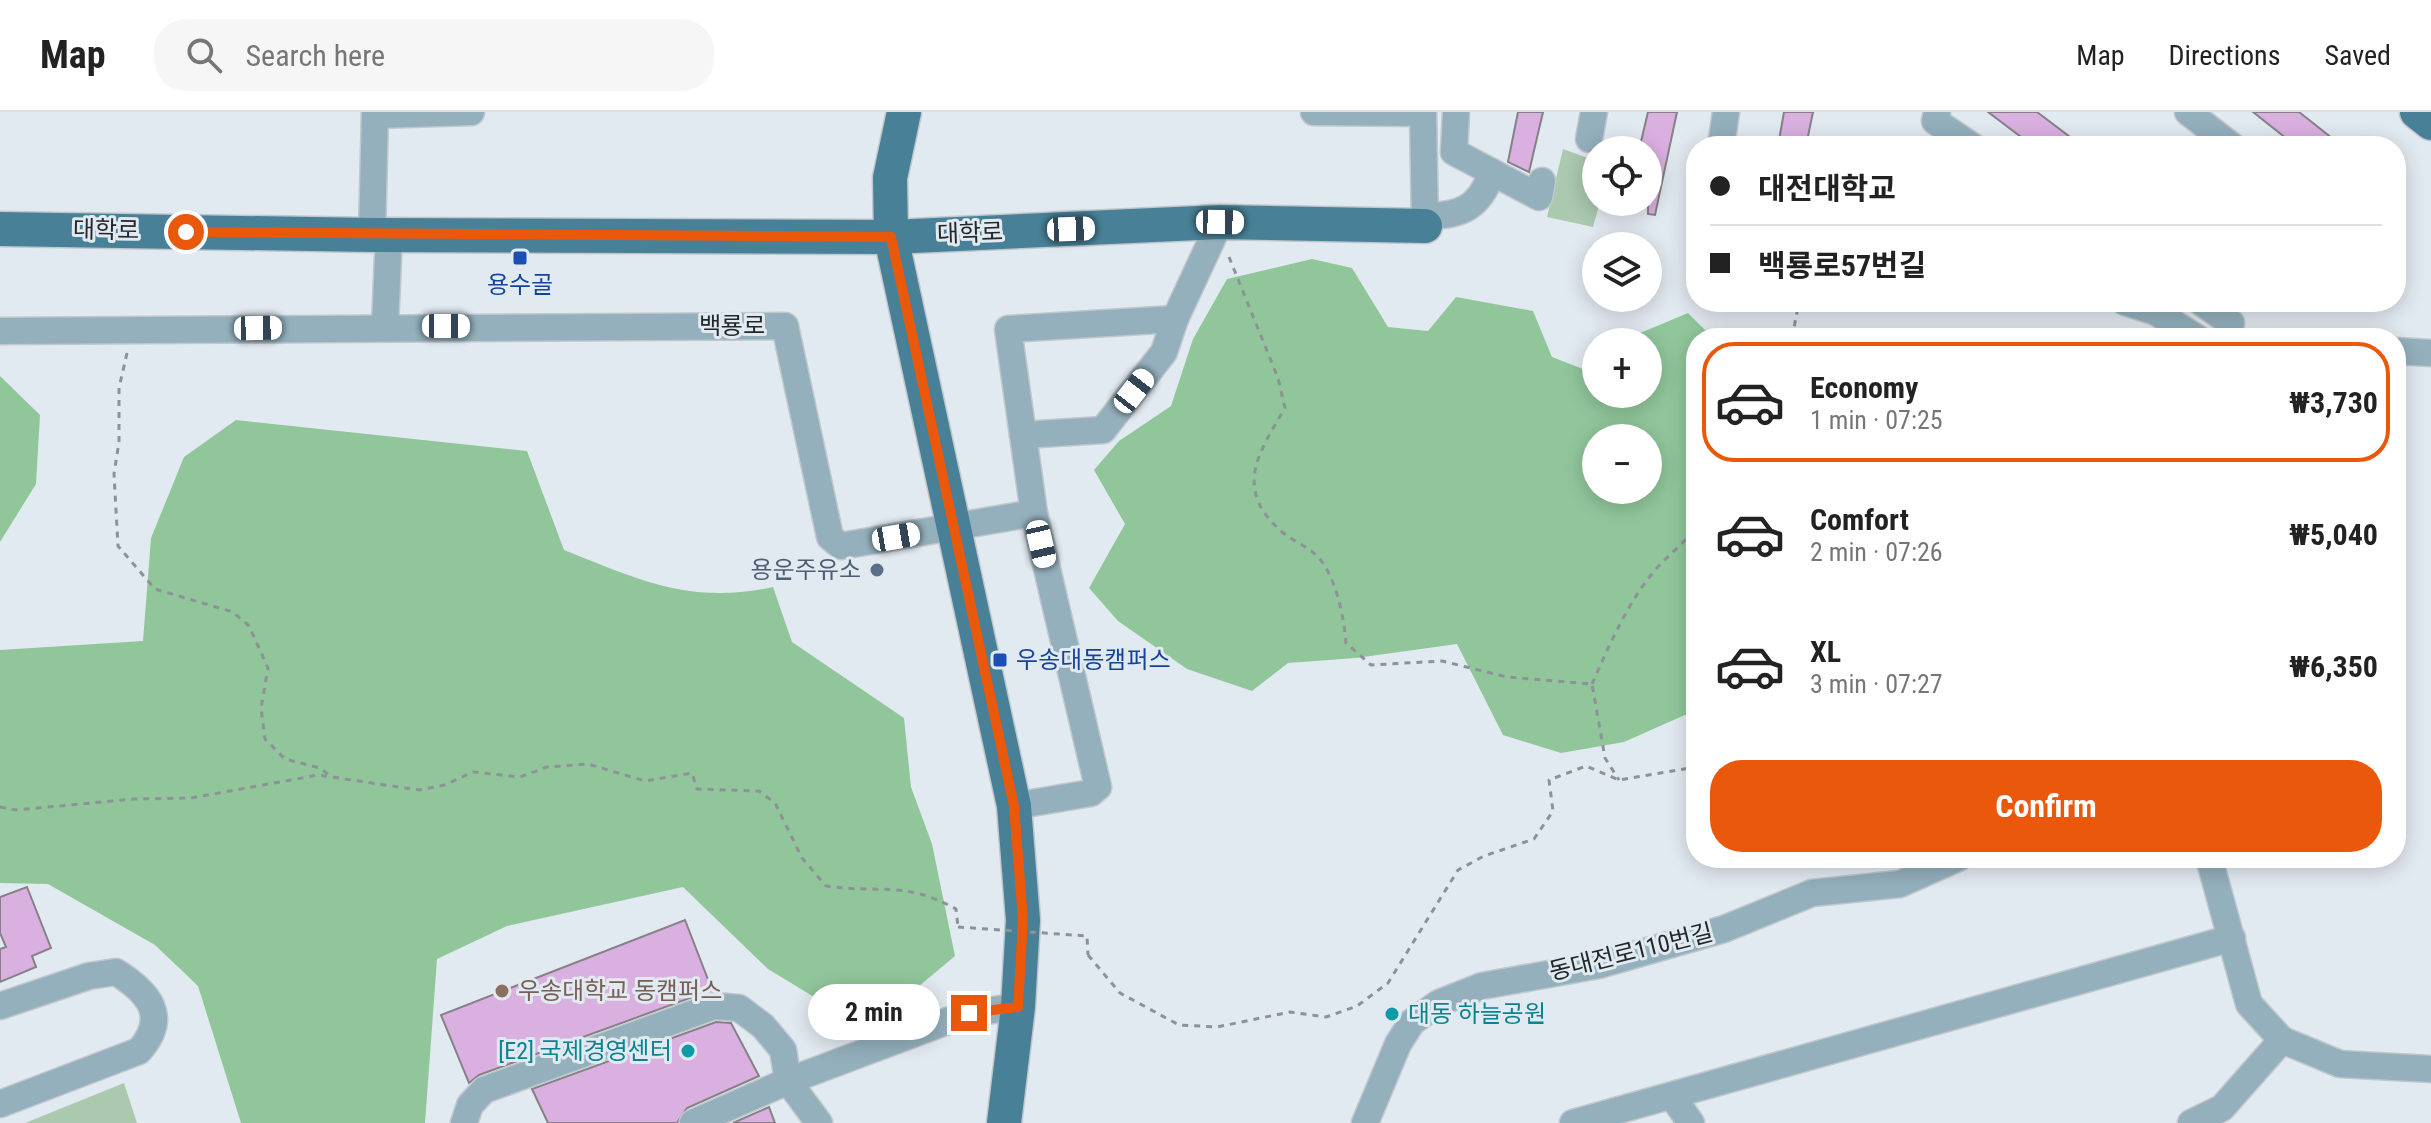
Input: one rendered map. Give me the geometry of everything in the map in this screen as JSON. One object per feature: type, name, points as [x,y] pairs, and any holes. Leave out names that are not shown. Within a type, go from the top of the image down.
[{"type":"main road","points":[[904,112],[890,178],[891,237],[951,527],[1014,806],[1023,920],[1018,1007],[1004,1123]]},
{"type":"main road","points":[[2417,112],[2431,123]]},
{"type":"main road","name":"대학로","points":[[0,229],[381,235],[891,237],[1425,221]]},
{"type":"street","points":[[0,331],[385,326],[375,113],[471,112]]},
{"type":"street","points":[[1314,112],[1423,112],[1425,221],[1464,210],[1484,196],[1492,172]]},
{"type":"street","points":[[1456,112],[1454,152],[1539,197],[1542,181]]},
{"type":"street","points":[[1590,136],[1594,112]]},
{"type":"street","points":[[1722,136],[1726,112]]},
{"type":"street","points":[[1937,112],[1935,121],[1957,136]]},
{"type":"street","points":[[2188,112],[2219,136]]},
{"type":"street","points":[[1023,435],[1103,430],[1164,352],[1175,319],[1217,229]]},
{"type":"street","points":[[2156,312],[2181,328]]},
{"type":"street","points":[[2215,312],[2231,323]]},
{"type":"street","points":[[1014,806],[1091,793],[1098,787],[1034,513],[1008,329],[1175,319]]},
{"type":"street","name":"백룡로","points":[[385,326],[785,326],[830,537],[841,546],[951,527]]},
{"type":"street","points":[[2406,352],[2431,353]]},
{"type":"street","points":[[951,527],[1034,513]]},
{"type":"street","name":"동대전로110번길","points":[[1365,1123],[1398,1044],[1412,1022],[1439,1003],[1482,986],[1599,965],[1710,933],[1812,893],[1900,884],[1936,868]]},
{"type":"street","points":[[2213,868],[2249,1004],[2282,1040],[2340,1064],[2431,1069]]},
{"type":"street","points":[[1573,1123],[2232,938]]},
{"type":"street","points":[[0,1006],[89,976],[116,972],[143,989],[154,1014],[152,1036],[139,1051],[0,1104]]},
{"type":"street","points":[[464,1123],[470,1105],[484,1090],[714,1006],[739,1008],[763,1026],[783,1050],[788,1081],[819,1123]]},
{"type":"street","points":[[693,1123],[788,1081],[969,1013],[1018,1007]]},
{"type":"street","points":[[2191,1123],[2222,1108],[2282,1040]]},
{"type":"street","points":[[1672,1096],[1691,1123]]},
{"type":"path","points":[[1217,229],[1278,378],[1285,408],[1258,457],[1251,479],[1262,512],[1283,532],[1319,557],[1343,610],[1346,643],[1371,665],[1442,661],[1507,677],[1592,684]]},
{"type":"path","points":[[132,329],[119,388],[119,442],[114,474],[118,546],[155,589],[233,612],[249,626],[268,668],[261,708],[269,747],[285,759],[320,768],[332,777]]},
{"type":"path","points":[[1619,780],[1605,758],[1592,684],[1617,627],[1655,571],[1686,539]]},
{"type":"path","points":[[0,807],[16,810],[134,799],[191,798],[318,775],[419,790],[445,785],[473,772],[520,777],[547,767],[588,764],[645,781],[692,773],[697,789],[759,791],[775,803],[802,858],[826,886],[850,890],[895,888],[928,894],[956,909],[958,927],[1087,936],[1088,955],[1111,985],[1147,1010],[1179,1025],[1217,1027],[1290,1012],[1326,1017],[1357,1006],[1388,983],[1458,870],[1484,856],[1534,839],[1553,811],[1549,780],[1586,766],[1619,780],[1686,769]]},
{"type":"green space","points":[[1563,149],[1582,156],[1582,216],[1596,216],[1593,227],[1547,217]]},
{"type":"green space","points":[[1312,259],[1352,268],[1388,327],[1428,331],[1456,297],[1533,311],[1552,357],[1582,369],[1582,408],[1662,408],[1662,328],[1652,328],[1688,313],[1703,328],[1686,328],[1686,714],[1624,742],[1561,753],[1503,735],[1457,644],[1356,658],[1288,663],[1252,691],[1187,669],[1118,621],[1089,588],[1125,524],[1094,470],[1119,441],[1171,406],[1193,339],[1227,279]]},
{"type":"green space","points":[[0,376],[40,415],[36,484],[0,542]]},
{"type":"green space","points":[[236,420],[527,451],[564,550],[642,580],[690,591],[743,592],[773,587],[792,642],[904,718],[911,787],[932,844],[955,956],[912,992],[837,1011],[768,969],[683,887],[507,926],[437,959],[425,1123],[241,1123],[198,986],[155,945],[48,884],[0,883],[0,650],[143,641],[151,538],[184,457]]},
{"type":"green space","points":[[124,1083],[137,1123],[25,1123]]},
{"type":"building","points":[[1518,112],[1543,112],[1529,172],[1508,162]]},
{"type":"building","points":[[1648,112],[1677,112],[1662,182],[1662,136],[1642,136]]},
{"type":"building","points":[[1784,112],[1813,112],[1808,136],[1780,136]]},
{"type":"building","points":[[1988,112],[2037,112],[2069,136],[2020,136]]},
{"type":"building","points":[[2253,112],[2299,112],[2329,136],[2283,136]]},
{"type":"building","points":[[27,887],[51,948],[32,956],[36,967],[0,982],[0,949],[6,947],[0,933],[0,897]]},
{"type":"building","points":[[685,920],[712,990],[479,1075],[469,1083],[441,1015]]},
{"type":"building","name":"[E2] 국제경영센터","points":[[716,1022],[731,1023],[759,1076],[687,1108],[677,1123],[548,1123],[532,1089]]},
{"type":"building","points":[[769,1107],[775,1123],[733,1123]]},
{"type":"place","name":"용수골","points":[[520,258]]},
{"type":"place","name":"용운주유소","points":[[877,570]]},
{"type":"place","name":"우송대동캠퍼스","points":[[1000,660]]},
{"type":"place","name":"우송대학교 동캠퍼스","points":[[502,991]]},
{"type":"place","name":"대동 하늘공원","points":[[1392,1014]]},
{"type":"place","name":"[E2] 국제경영센터","points":[[688,1051]]},
{"type":"route","points":[[186,232],[891,237],[951,527],[1014,806],[1023,920],[1018,1007],[969,1013]]}]
